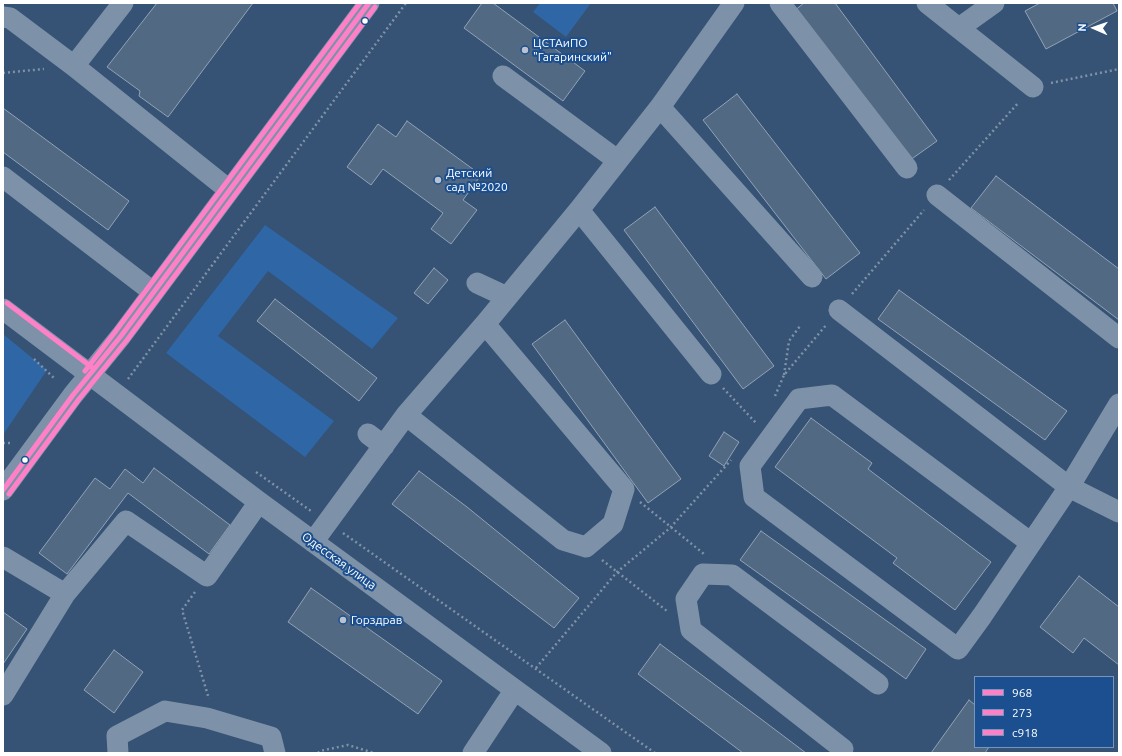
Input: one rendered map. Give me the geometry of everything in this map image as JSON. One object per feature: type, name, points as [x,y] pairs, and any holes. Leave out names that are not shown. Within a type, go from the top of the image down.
[{"type":"street","points":[[74,66],[123,3]]},
{"type":"street","points":[[3,490],[369,3]]},
{"type":"street","points":[[313,542],[328,523],[376,440],[406,415],[485,324],[579,210],[660,107],[734,3]]},
{"type":"street","points":[[780,3],[906,168]]},
{"type":"street","points":[[927,3],[1033,87]]},
{"type":"street","points":[[959,28],[994,3]]},
{"type":"street","points":[[3,17],[10,18],[74,66],[229,190]]},
{"type":"street","points":[[503,76],[617,160]]},
{"type":"street","points":[[660,107],[812,277]]},
{"type":"street","points":[[3,177],[153,292]]},
{"type":"street","points":[[937,194],[1119,338]]},
{"type":"street","points":[[579,210],[711,374]]},
{"type":"street","points":[[477,283],[507,297]]},
{"type":"street","name":"Одесская улица","points":[[3,309],[116,396],[514,690],[589,750]]},
{"type":"street","points":[[839,310],[1069,487],[1119,512]]},
{"type":"street","points":[[406,415],[563,540],[586,547],[613,524],[624,489],[485,324]]},
{"type":"street","points":[[1031,543],[832,395],[799,399],[750,466],[754,497],[958,649],[1031,543],[1069,487],[1119,404]]},
{"type":"street","points":[[3,695],[65,594],[126,521],[207,576],[259,502]]},
{"type":"street","points":[[3,557],[65,594]]},
{"type":"street","points":[[843,749],[691,630],[686,599],[703,574],[732,575],[878,684]]},
{"type":"street","points":[[473,753],[514,690]]},
{"type":"street","points":[[118,753],[117,736],[166,711],[207,718],[271,737],[275,753]]},
{"type":"path","points":[[116,396],[151,346],[406,3]]},
{"type":"path","points":[[3,73],[74,66]]},
{"type":"path","points":[[772,401],[784,375],[937,194],[1033,87],[1119,69]]},
{"type":"path","points":[[784,375],[789,341],[800,326]]},
{"type":"path","points":[[711,374],[760,427]]},
{"type":"path","points":[[3,443],[13,443]]},
{"type":"path","points":[[536,668],[617,572],[670,528],[734,457]]},
{"type":"path","points":[[250,468],[655,753]]},
{"type":"path","points":[[624,489],[670,528],[707,556]]},
{"type":"path","points":[[586,547],[691,630]]},
{"type":"path","points":[[207,576],[182,610],[211,706],[207,718]]},
{"type":"path","points":[[318,753],[320,751],[348,744],[374,753]]},
{"type":"shaded area","points":[[540,3],[591,3],[566,37],[533,12]]},
{"type":"shaded area","points":[[265,225],[398,318],[372,349],[268,271],[218,336],[334,421],[305,457],[166,353]]},
{"type":"shaded area","points":[[3,334],[47,370],[3,435]]},
{"type":"building","points":[[157,3],[253,3],[168,117],[139,96],[140,91],[107,67]]},
{"type":"building","name":"ЦСТАиПО \"Гагаринский\"","points":[[482,3],[493,3],[585,71],[563,101],[464,28]]},
{"type":"building","points":[[804,3],[835,3],[937,141],[906,163],[794,11]]},
{"type":"building","points":[[1040,3],[1113,3],[1117,11],[1046,49],[1025,11]]},
{"type":"building","points":[[737,94],[860,253],[826,279],[703,120]]},
{"type":"building","points":[[3,108],[129,201],[108,230],[3,152]]},
{"type":"building","name":"Детский сад №2020","points":[[407,121],[481,175],[463,200],[477,210],[451,244],[431,229],[443,213],[383,169],[371,185],[347,167],[378,124],[396,137]]},
{"type":"building","points":[[996,176],[1119,269],[1119,320],[971,208]]},
{"type":"building","points":[[655,207],[774,366],[743,389],[624,230]]},
{"type":"building","points":[[434,268],[448,280],[428,304],[414,293]]},
{"type":"building","points":[[899,290],[1067,411],[1045,440],[878,319]]},
{"type":"building","points":[[275,299],[377,378],[359,401],[257,321]]},
{"type":"building","points":[[565,320],[681,479],[648,503],[532,344]]},
{"type":"building","points":[[811,418],[872,463],[868,469],[991,562],[955,610],[893,563],[897,558],[775,467]]},
{"type":"building","points":[[724,432],[739,442],[724,466],[709,456]]},
{"type":"building","points":[[154,468],[230,525],[209,554],[128,493],[67,574],[39,553],[95,478],[110,489],[125,469],[143,483]]},
{"type":"building","points":[[419,471],[467,507],[579,598],[554,628],[392,504]]},
{"type":"building","points":[[761,531],[926,649],[906,679],[740,560]]},
{"type":"building","points":[[1079,576],[1119,607],[1119,665],[1084,638],[1073,653],[1040,627]]},
{"type":"building","points":[[311,588],[442,681],[418,714],[288,622]]},
{"type":"building","points":[[3,612],[27,629],[3,664]]},
{"type":"building","points":[[660,644],[806,753],[743,753],[638,674]]},
{"type":"building","points":[[114,650],[143,672],[114,713],[84,690]]},
{"type":"building","points":[[969,700],[974,704],[974,748],[988,748],[985,753],[931,753]]},
{"type":"transit line","name":"с918","points":[[85,371],[360,3]]},
{"type":"transit line","name":"968","points":[[3,490],[73,395],[121,336],[369,3]]},
{"type":"transit line","name":"273","points":[[9,494],[79,399],[127,340],[375,7]]},
{"type":"transit line","name":"с918","points":[[7,303],[94,369]]},
{"type":"place","name":"ЦСТАиПО \"Гагаринский\"","points":[[525,50]]},
{"type":"place","name":"Детский сад №2020","points":[[438,180]]},
{"type":"place","name":"Горздрав","points":[[343,620]]}]
